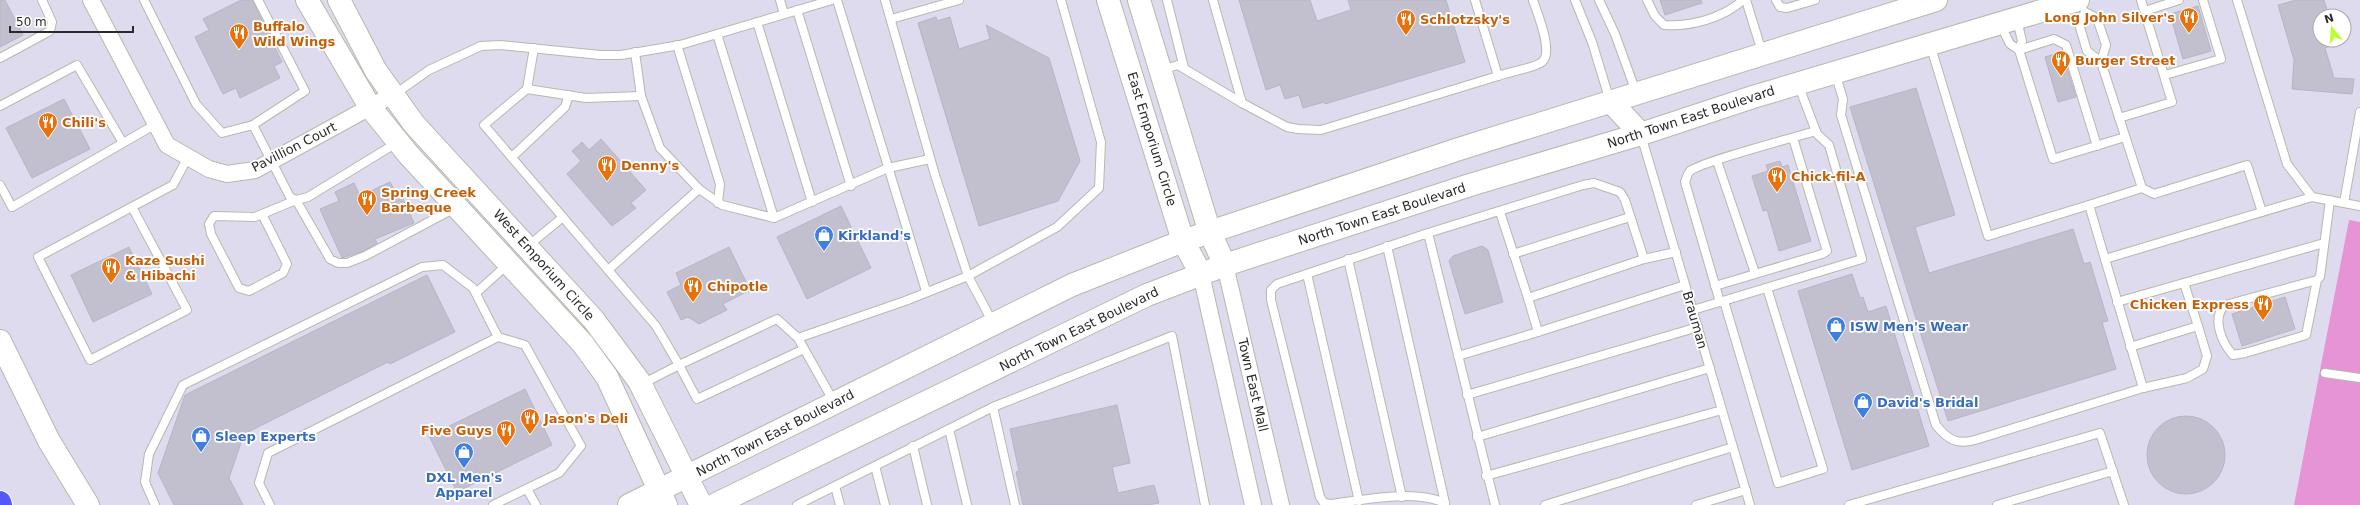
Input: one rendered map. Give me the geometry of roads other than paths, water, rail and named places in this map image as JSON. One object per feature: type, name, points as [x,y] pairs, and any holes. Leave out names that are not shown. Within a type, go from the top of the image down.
[{"type":"main road","name":"West Emporium Circle","points":[[307,0],[370,108],[398,142],[583,344],[608,377],[663,498]]},
{"type":"main road","name":"West Emporium Circle","points":[[339,0],[376,71],[394,94],[414,124],[593,319],[621,353],[641,384],[701,505]]},
{"type":"main road","name":"East Emporium Circle","points":[[1108,0],[1184,241],[1201,274]]},
{"type":"main road","points":[[1139,0],[1210,232],[1225,265]]},
{"type":"main road","name":"North Town East Boulevard","points":[[629,505],[663,498],[687,477],[834,402],[1072,285],[1184,241],[1459,149],[1931,1]]},
{"type":"main road","name":"North Town East Boulevard","points":[[714,505],[1147,295],[1225,265],[1470,185],[1641,134],[1835,72],[2008,20],[2082,6]]},
{"type":"main road","points":[[1636,93],[1641,134]]},
{"type":"main road","points":[[1610,101],[1641,134]]},
{"type":"main road","points":[[509,263],[527,246]]},
{"type":"main road","points":[[0,341],[49,441],[88,505]]},
{"type":"street","name":"Pavillion Court","points":[[94,1],[167,145],[209,169],[227,174],[255,170],[394,94]]},
{"type":"street","name":"Town East Mall","points":[[1225,265],[1281,505]]},
{"type":"street","name":"Town East Mall","points":[[1201,274],[1253,505]]},
{"type":"lane","points":[[0,58],[50,31],[52,22],[42,0]]},
{"type":"lane","points":[[144,0],[196,104],[222,132],[254,125],[305,91],[258,0]]},
{"type":"lane","points":[[780,0],[784,14]]},
{"type":"lane","points":[[394,94],[429,70],[481,46],[500,45],[600,55],[621,55],[676,45],[832,0]]},
{"type":"lane","points":[[837,0],[926,291]]},
{"type":"lane","points":[[885,0],[930,159],[968,276],[994,324]]},
{"type":"lane","points":[[891,19],[959,0]]},
{"type":"lane","points":[[798,338],[905,301],[926,291],[968,276],[1057,227],[1099,188],[1102,142],[1061,0]]},
{"type":"lane","points":[[1167,0],[1184,68]]},
{"type":"lane","points":[[1213,0],[1242,103]]},
{"type":"lane","points":[[1475,0],[1498,76]]},
{"type":"lane","points":[[1160,70],[1178,64],[1242,103],[1287,127],[1321,130],[1542,62],[1547,56],[1547,45],[1533,0]]},
{"type":"lane","points":[[1575,0],[1592,42],[1610,101]]},
{"type":"lane","points":[[1599,0],[1614,34],[1636,93]]},
{"type":"lane","points":[[1647,0],[1655,16],[1664,25],[1674,26],[1721,16],[1743,0]]},
{"type":"lane","points":[[1746,0],[1762,53]]},
{"type":"lane","points":[[1776,0],[1780,7],[1787,8],[1815,0]]},
{"type":"lane","points":[[2083,0],[2079,24],[2087,51],[2101,62],[2142,188]]},
{"type":"lane","points":[[2119,118],[2172,102],[2141,0]]},
{"type":"lane","points":[[2145,11],[2179,0]]},
{"type":"lane","points":[[2165,75],[2221,59],[2204,0]]},
{"type":"lane","points":[[2237,0],[2287,164],[2312,196]]},
{"type":"lane","points":[[2082,6],[2097,18],[2106,45],[2101,62]]},
{"type":"lane","points":[[797,10],[851,186]]},
{"type":"lane","points":[[2008,20],[2010,44],[2019,50]]},
{"type":"lane","points":[[2008,20],[2022,40],[2019,50],[2053,159],[2125,137]]},
{"type":"lane","points":[[757,22],[812,202]]},
{"type":"lane","points":[[717,34],[774,218]]},
{"type":"lane","points":[[2019,50],[2054,39],[2066,45],[2096,146]]},
{"type":"lane","points":[[1930,44],[1988,236],[2142,188],[2154,194],[2247,165],[2262,212]]},
{"type":"lane","points":[[676,45],[720,184],[718,203]]},
{"type":"lane","points":[[534,48],[527,89],[484,125],[656,326],[697,399],[804,349]]},
{"type":"lane","points":[[635,52],[641,96],[660,148],[700,189],[722,205],[774,218],[851,186],[888,168],[930,159]]},
{"type":"lane","points":[[0,106],[77,65],[123,143]]},
{"type":"lane","points":[[1835,72],[1843,99],[1841,116],[1936,425],[1954,442],[1965,442],[2143,388],[2187,378],[2203,369],[2207,356],[2184,283]]},
{"type":"lane","points":[[1692,310],[1862,259],[1829,145],[1816,131],[1798,84]]},
{"type":"lane","points":[[527,89],[586,98],[641,96]]},
{"type":"lane","points":[[512,157],[565,107],[569,96]]},
{"type":"lane","points":[[2344,203],[2360,112]]},
{"type":"lane","points":[[0,185],[12,207],[156,124]]},
{"type":"lane","points":[[254,125],[290,197],[296,200],[330,259],[347,263],[365,256],[457,206]]},
{"type":"lane","points":[[1767,288],[1823,469],[1778,482],[1722,301],[1715,286],[1685,182],[1691,170],[1816,131]]},
{"type":"lane","name":"Brauman","points":[[1641,134],[1750,505]]},
{"type":"lane","points":[[1715,286],[1822,254],[1827,251],[1793,138]]},
{"type":"lane","points":[[262,214],[287,264],[283,274],[249,291],[239,288],[211,234],[209,224],[214,216],[255,217],[262,214],[296,200],[308,196],[398,142]]},
{"type":"lane","points":[[132,207],[187,310],[90,360],[38,257],[173,185],[188,157]]},
{"type":"lane","points":[[1717,161],[1755,273]]},
{"type":"lane","points":[[1387,246],[1444,504],[1413,496],[1330,504],[1324,503],[1320,497],[1271,300],[1271,290],[1277,284],[1348,259],[1428,232],[1500,212],[1583,185],[1594,184],[1620,192],[1644,259]]},
{"type":"lane","points":[[608,270],[700,189]]},
{"type":"lane","points":[[2105,259],[2312,196],[2360,206]]},
{"type":"lane","points":[[2316,280],[2306,335],[2245,353],[2233,355],[2226,347],[2217,318],[2220,310],[2225,305],[2298,286],[2316,280],[2320,277],[2330,200]]},
{"type":"lane","points":[[2088,205],[2143,388]]},
{"type":"lane","points":[[1500,212],[1538,332]]},
{"type":"lane","points":[[527,246],[563,217]]},
{"type":"lane","points":[[1513,254],[1630,217]]},
{"type":"lane","points":[[1428,232],[1486,476],[1495,505]]},
{"type":"lane","points":[[2117,302],[2324,243]]},
{"type":"lane","points":[[1528,298],[1644,259],[1676,252]]},
{"type":"lane","points":[[1348,259],[1402,497]]},
{"type":"lane","points":[[476,293],[509,263]]},
{"type":"lane","points":[[155,505],[145,482],[149,454],[183,385],[422,267],[443,265],[474,288],[498,336],[525,345],[581,446],[560,473],[493,505]]},
{"type":"lane","points":[[1307,274],[1359,501]]},
{"type":"lane","points":[[1458,356],[1685,285]]},
{"type":"lane","points":[[641,384],[777,319],[798,338],[834,402]]},
{"type":"lane","points":[[2130,347],[2198,326]]},
{"type":"lane","points":[[1467,395],[1698,327]]},
{"type":"lane","points":[[270,505],[260,483],[268,453],[498,336]]},
{"type":"lane","points":[[798,505],[993,407],[1172,336],[1204,505]]},
{"type":"lane","points":[[1477,438],[1710,368]]},
{"type":"lane","points":[[2325,373],[2360,378]]},
{"type":"lane","points":[[993,407],[1015,505]]},
{"type":"lane","points":[[1486,476],[1722,410]]},
{"type":"lane","points":[[948,429],[967,505]]},
{"type":"lane","points":[[1848,505],[2100,433],[2124,505]]},
{"type":"lane","points":[[913,446],[927,505]]},
{"type":"lane","points":[[1545,505],[1733,448]]},
{"type":"lane","points":[[875,466],[885,505]]},
{"type":"lane","points":[[1997,505],[2113,471]]},
{"type":"lane","points":[[835,486],[840,505]]},
{"type":"lane","points":[[527,488],[536,505]]},
{"type":"lane","points":[[1696,505],[1746,490]]},
{"type":"place","name":"Long John Silver's","points":[[2189,34]]},
{"type":"place","name":"Schlotzsky's","points":[[1406,36]]},
{"type":"place","name":"Buffalo Wild Wings","points":[[239,50]]},
{"type":"place","name":"Burger Street","points":[[2061,77]]},
{"type":"place","name":"Chili's","points":[[48,139]]},
{"type":"place","name":"Denny's","points":[[607,182]]},
{"type":"place","name":"Chick-fil-A","points":[[1777,193]]},
{"type":"place","name":"Spring Creek Barbeque","points":[[367,216]]},
{"type":"place","name":"Kirkland's","points":[[824,252]]},
{"type":"place","name":"Kaze Sushi & Hibachi","points":[[111,284]]},
{"type":"place","name":"Chipotle","points":[[693,303]]},
{"type":"place","name":"Chicken Express","points":[[2263,321]]},
{"type":"place","name":"ISW Men's Wear","points":[[1836,343]]},
{"type":"place","name":"David's Bridal","points":[[1863,419]]},
{"type":"place","name":"Jason's Deli","points":[[530,435]]},
{"type":"place","name":"Five Guys","points":[[506,447]]},
{"type":"place","name":"Sleep Experts","points":[[201,453]]},
{"type":"place","name":"DXL Men's Apparel","points":[[464,469]]}]
